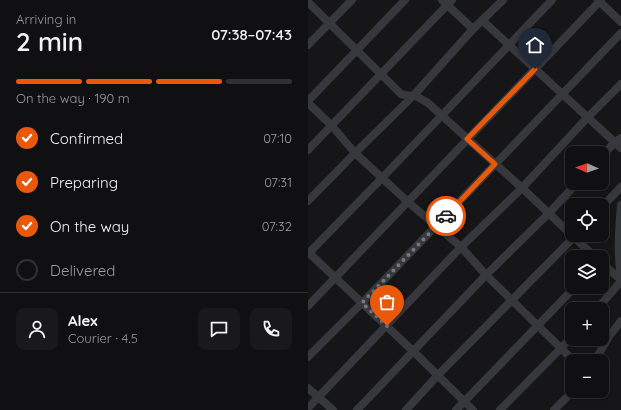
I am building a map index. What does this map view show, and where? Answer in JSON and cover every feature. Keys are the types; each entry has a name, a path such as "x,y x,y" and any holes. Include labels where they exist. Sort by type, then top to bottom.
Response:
{"street":[{"path":"308,45 352,0"},
{"path":"405,0 308,102 332,126 355,153 408,202 461,247 486,275 567,354"},
{"path":"308,201 414,95 473,30 503,0"},
{"path":"473,410 387,326 308,253 382,178 552,0"},
{"path":"308,306 599,0 621,22"},
{"path":"308,2 401,94 409,96 414,95 424,100 565,227"},
{"path":"308,150 381,75 447,2 473,30"},
{"path":"483,21 563,93 587,118 619,143 609,151"},
{"path":"308,357 362,303 621,33"},
{"path":"308,408 461,247 522,188 621,84"},
{"path":"609,200 621,187"},
{"path":"357,410 486,275 570,190"},
{"path":"603,302 621,279 619,247 621,205"},
{"path":"406,410 438,375 569,242"},
{"path":"581,242 588,250"},
{"path":"609,269 621,279"},
{"path":"456,410 568,294"},
{"path":"599,354 610,335 621,321"},
{"path":"500,410 565,346"},
{"path":"308,388 333,410"},
{"path":"554,410 565,398"}],"way so far":[{"path":"387,326 362,303 446,216"}],"route":[{"path":"446,216 495,164 467,139 535,69"}]}
